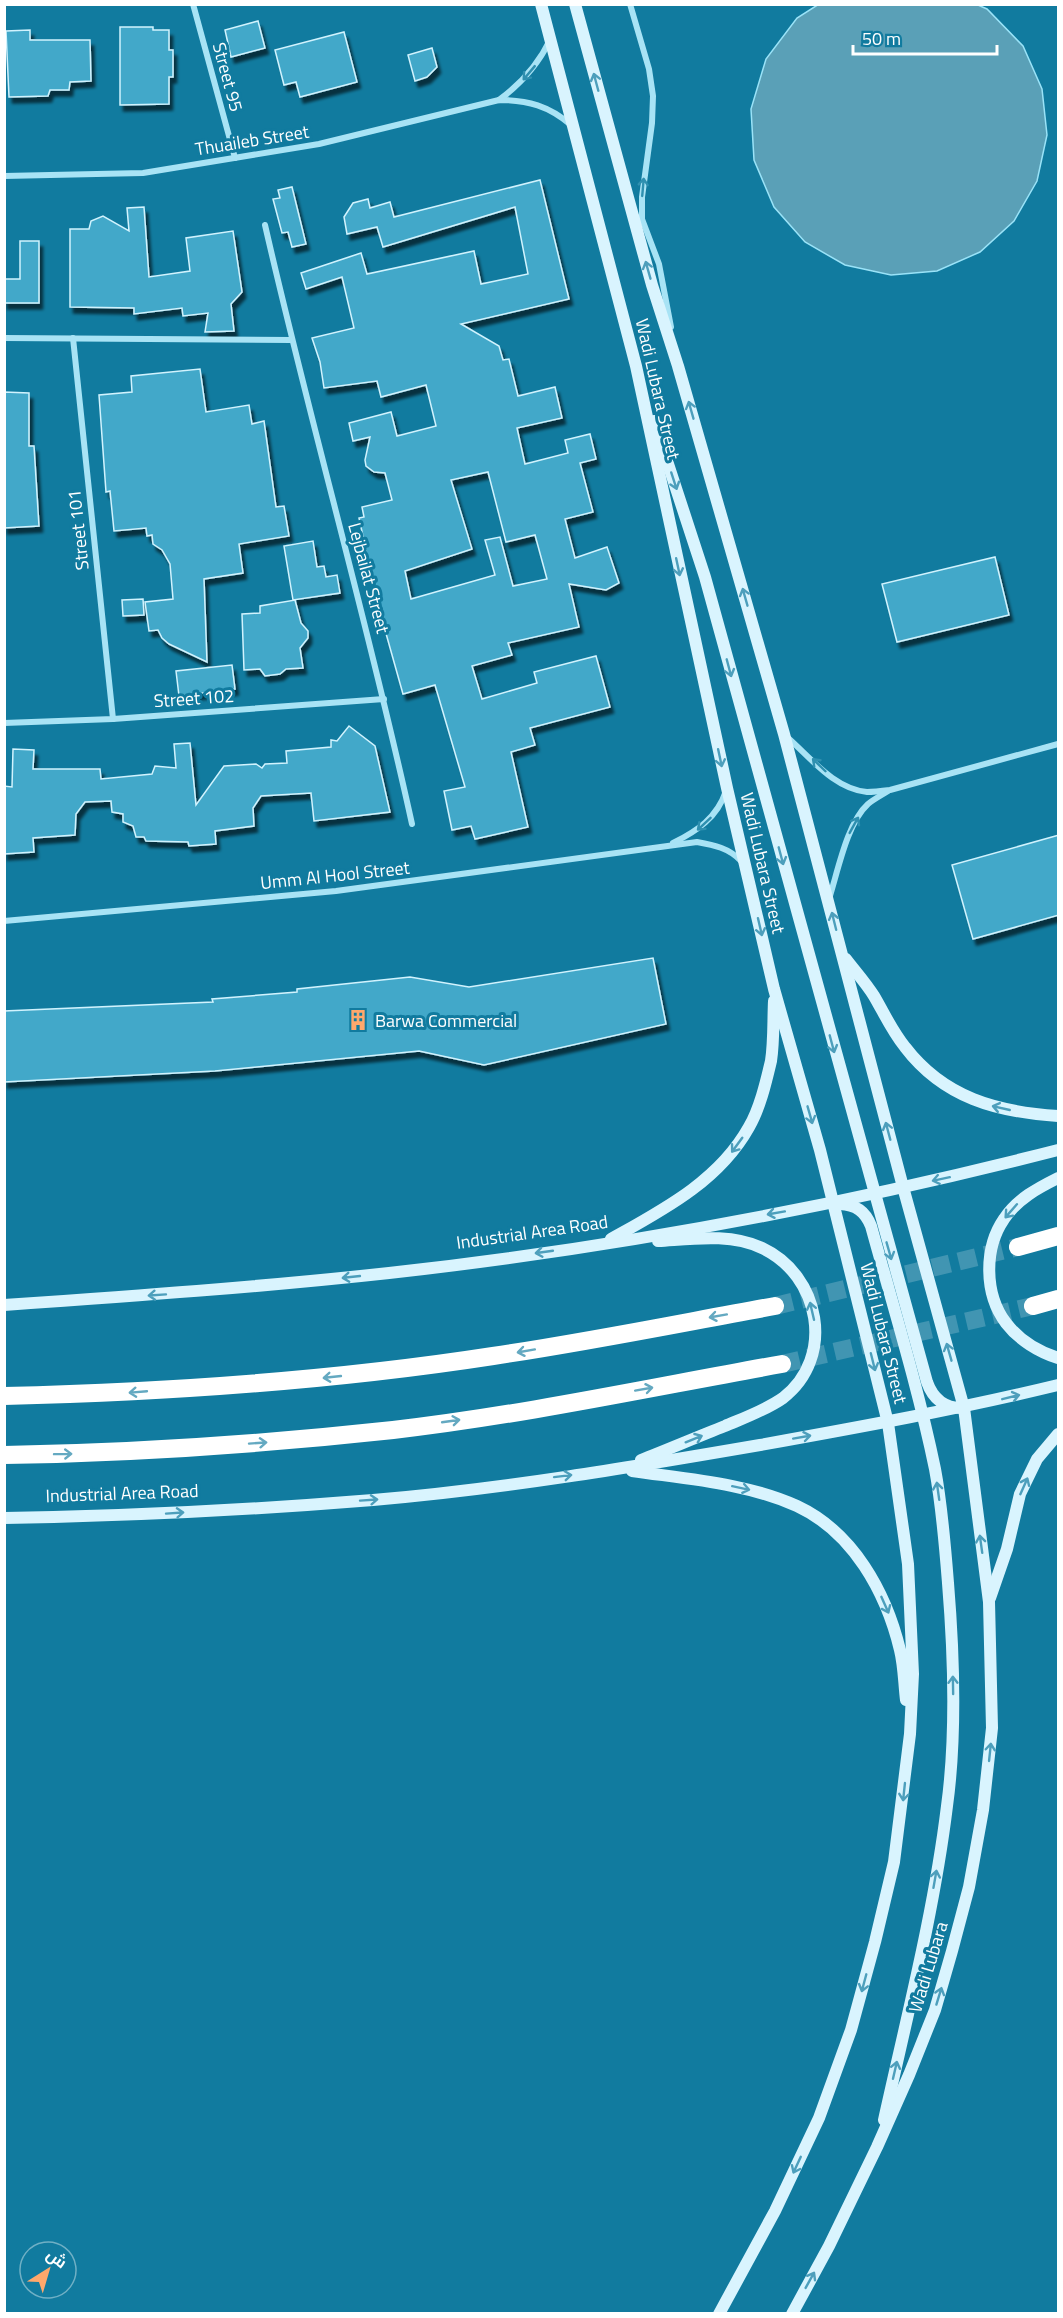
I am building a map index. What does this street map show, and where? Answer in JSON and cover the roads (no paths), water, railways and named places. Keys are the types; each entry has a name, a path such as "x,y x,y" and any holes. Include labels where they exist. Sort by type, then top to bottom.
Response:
{"highway":[{"path":"1018,1247 1059,1236"},
{"path":"1033,1306 1059,1299"},
{"path":"4,1396 126,1393 328,1377 494,1356 775,1306"},
{"path":"4,1455 112,1453 394,1430 504,1414 782,1365"}],"street":[{"name":"Street 95","path":"193,4 235,158"},
{"name":"Wadi Lubara Street","path":"541,4 636,366 726,788 774,989 834,1203 888,1423 908,1564 913,1674 910,1734"},
{"name":"Wadi Lubara Street","path":"574,4 649,275 678,366 784,734 903,1187 964,1408 989,1602"},
{"path":"630,4 649,69 653,96 652,123 642,197 642,219 659,264 678,366"},
{"name":"Thuaileb Street","path":"499,100 530,74 550,39"},
{"name":"Thuaileb Street","path":"4,176 144,173 319,144 499,100 519,100 539,104 557,113 572,126"},
{"name":"Lejbailat Street","path":"266,225 291,340 384,699 412,824"},
{"path":"4,338 291,340"},
{"name":"Street 101","path":"73,338 113,719"},
{"path":"636,366 705,577 873,1194 929,1389 946,1406 964,1408"},
{"name":"Street 102","path":"4,723 113,719 384,699"},
{"path":"784,734 829,775 847,787 866,792 890,790 1059,744"},
{"name":"Umm Al Hool Street","path":"667,846 695,832 710,819 722,802 726,788"},
{"path":"829,900 846,840 855,820 868,804 890,790"},
{"name":"Umm Al Hool Street","path":"4,921 336,891 697,842 717,846 735,854 745,865"},
{"path":"842,953 873,995 906,1048 950,1089 978,1103 1059,1116"},
{"path":"602,1244 658,1212 699,1184 731,1153 750,1126 771,1059 774,989"},
{"name":"Industrial Area Road","path":"4,1305 190,1292 379,1274 602,1244 834,1203 1059,1150"},
{"path":"1059,1178 1033,1191 1017,1203 1004,1219 992,1243 990,1265 991,1287 1005,1322 1037,1349 1059,1358"},
{"path":"834,1203 857,1208 868,1220 923,1416 935,1471 944,1531 952,1645 953,1707 948,1805 933,1891 878,2147"},
{"path":"602,1244 715,1238 760,1247 779,1257 794,1271 807,1290 814,1315 813,1355 799,1380 783,1397 752,1415 621,1469"},
{"name":"Industrial Area Road","path":"4,1518 116,1516 375,1500 621,1469 888,1423 964,1408 1059,1385"},
{"path":"989,1602 1020,1494 1037,1459 1059,1434"},
{"path":"621,1469 748,1490 798,1506 826,1523 851,1549 875,1582 890,1616 901,1652 910,1734 894,1862 851,2030 814,2129 776,2211 719,2313"},
{"name":"Wadi Lubara","path":"792,2313 829,2246 878,2147 935,2010 969,1887 983,1810 992,1728 989,1602"}],"water":[{"path":"819,4 978,5 987,9 1023,46 1042,89 1047,135 1037,181 1014,221 980,252 937,271 891,275 845,265 805,242 774,207 754,160 751,109 766,59 797,18"}],"tunnel":[{"path":"775,1306 1018,1247"},
{"path":"782,1364 1033,1306"}],"place":[{"name":"Barwa Commercial","path":"358,1020"}]}
